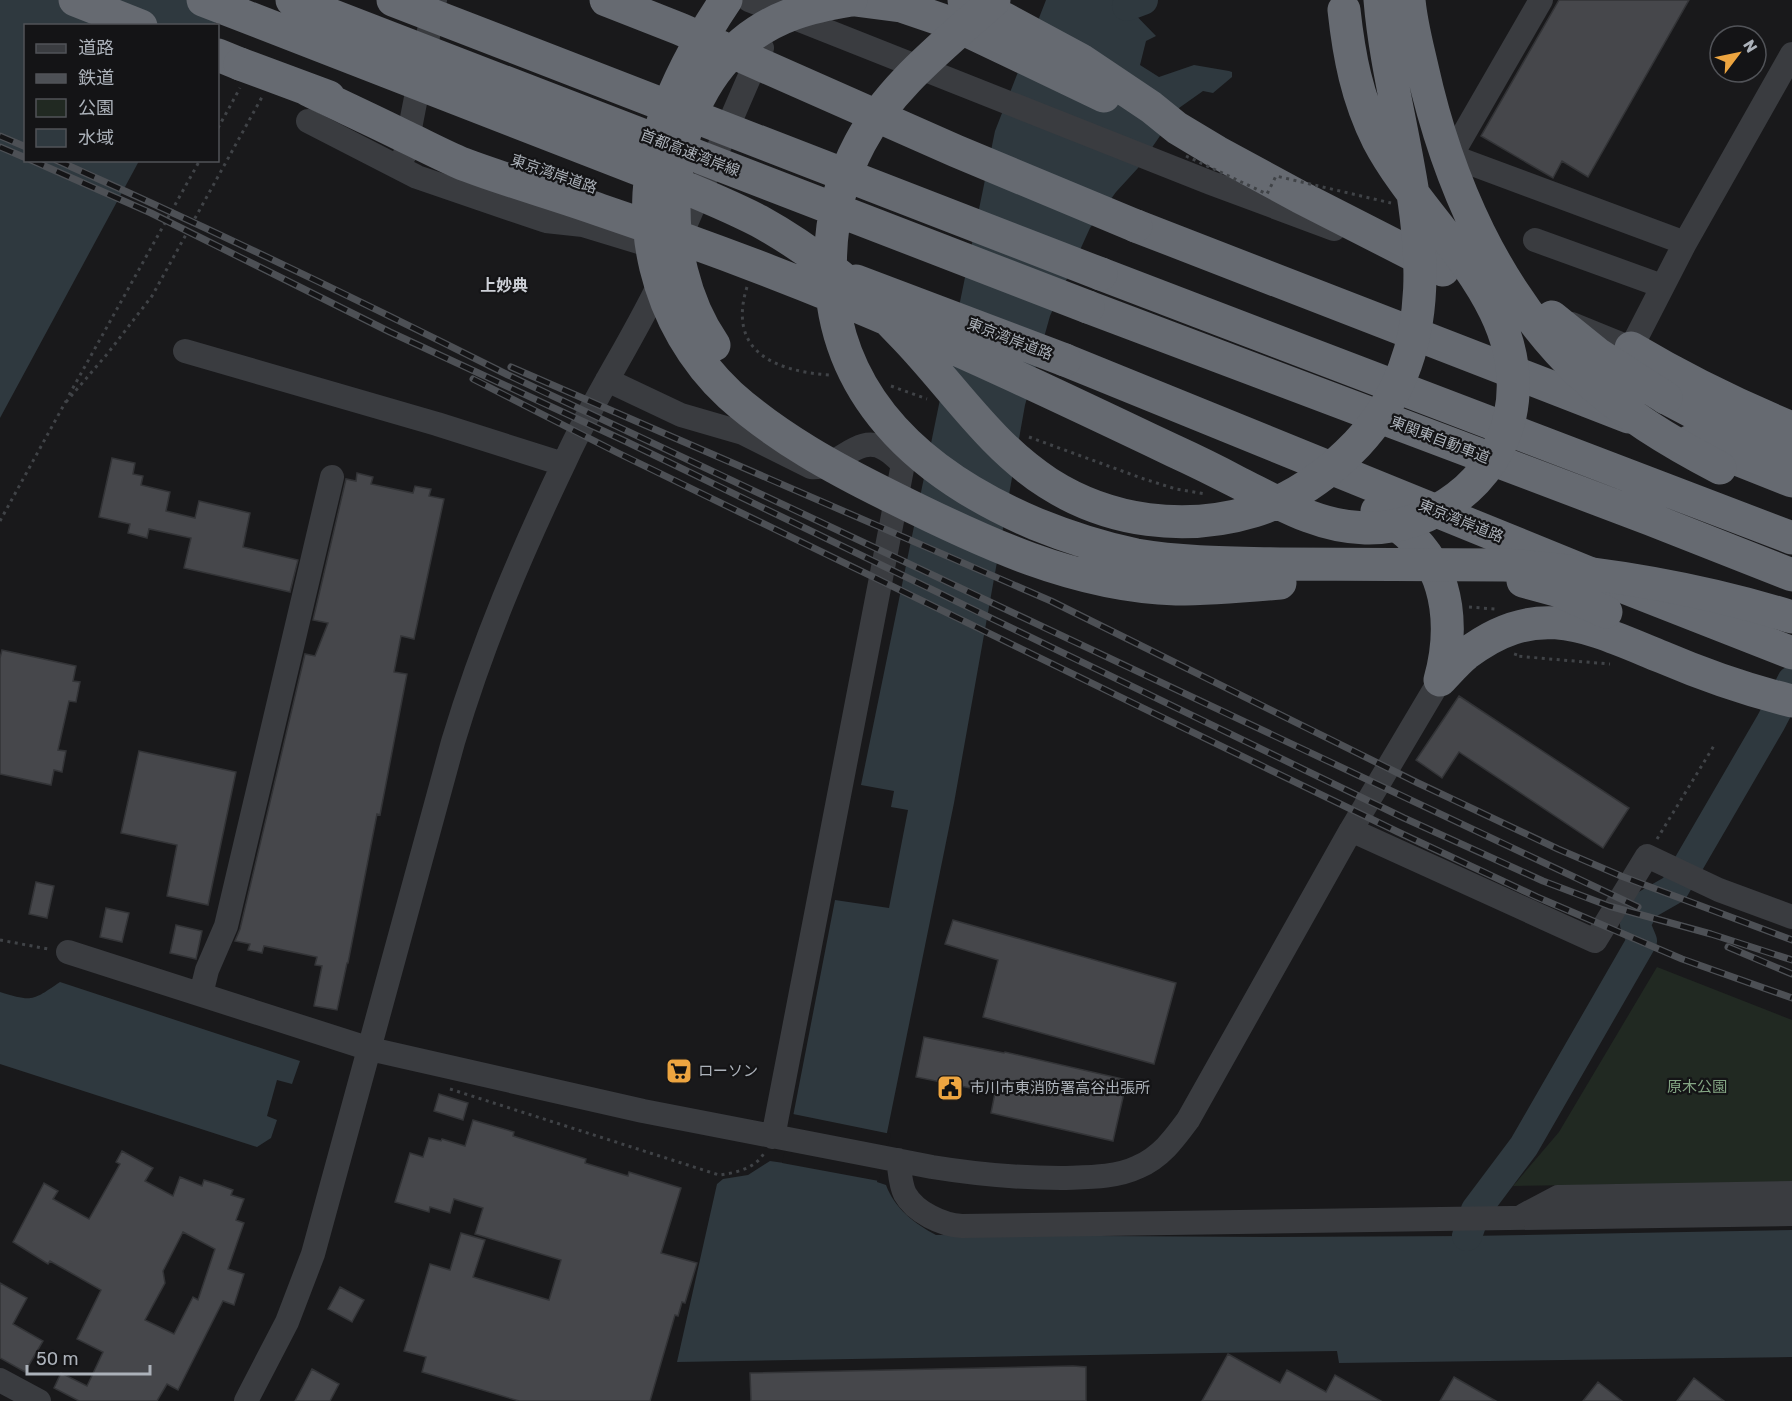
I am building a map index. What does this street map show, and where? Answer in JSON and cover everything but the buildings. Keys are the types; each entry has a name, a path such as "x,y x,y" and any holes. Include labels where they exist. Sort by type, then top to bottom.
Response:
{"highway":[{"path":"75,0 136,24"},
{"path":"203,0 664,179 758,220 819,258 868,300 903,334 999,443 1048,483 1080,501 1113,512 1164,522 1190,523 1240,515 1264,508 1318,478 1338,462 1368,431 1394,392 1406,366 1417,324 1420,300 1420,241 1416,206 1391,81 1380,0"},
{"name":"首都高速湾岸線","path":"292,0 1088,307"},
{"path":"393,0 1792,538"},
{"path":"606,0 680,29 956,151 1136,226 1792,480"},
{"path":"726,0 689,60 663,121 652,165 648,209 650,241 656,273 669,309 689,346 711,375 749,411 790,441 838,469 960,529 1051,567 1104,580 1176,589 1215,588 1387,573 1489,575 1557,590 1606,612 1722,671 1792,701"},
{"path":"960,529 862,475 806,438 758,398 740,379 712,342 699,321 686,290 674,239 673,209 676,171 685,135 697,104 710,81 742,44 766,26 804,9 853,0 901,6 951,22 1142,115 1181,142 1300,197 1443,270"},
{"path":"964,0 1024,28 1081,60 1151,107 1181,142"},
{"path":"994,0 904,85 874,120 853,158 834,217 830,258 832,300 847,357 858,381 878,412 908,445 932,465 958,483 1021,517 1058,533 1135,554 1213,563 1467,564 1550,568 1613,575 1681,589 1735,601 1792,618"},
{"path":"1409,0 1431,110 1464,200 1480,236 1503,275 1545,335 1580,373 1616,405 1653,431 1720,468 1792,502"},
{"path":"308,106 460,162 692,242 836,298 952,348 1176,452 1286,508 1344,526 1388,527 1431,514 1457,498 1488,466 1506,431 1514,394 1514,372 1504,328 1492,304 1473,274 1393,166 1370,122 1357,90 1344,5"},
{"path":"1344,5 1355,49 1381,111 1429,181 1513,280 1569,332 1627,374 1704,418 1792,453"},
{"name":"東京湾岸道路","path":"219,56 308,106 732,234 1065,360 1792,653"},
{"name":"東関東自動車道","path":"1088,307 1650,519 1792,575"},
{"path":"1631,348 1714,394 1792,428"},
{"path":"1065,360 1213,436 1369,507 1402,529 1425,553 1442,589 1448,636 1447,656 1440,681"},
{"path":"1440,681 1464,655 1480,645 1504,632 1543,622 1564,623 1599,631 1722,671 1792,689"}],"street":[{"path":"402,170 435,0"},
{"path":"749,0 790,7 884,53 1211,183 1443,270 1631,348 1662,285 1792,54"},
{"path":"1541,0 1450,156 1685,243"},
{"path":"246,1401 282,1332 300,1290 325,1214 470,686 507,586 563,464 660,283 762,46 790,7"},
{"path":"308,106 402,170 417,177 546,221 583,225 674,253"},
{"path":"1535,240 1662,285"},
{"path":"186,351 437,424 563,464"},
{"path":"607,380 681,415 743,433 811,467 826,466 865,444 885,448 903,464 780,1138"},
{"path":"201,994 207,970 226,926 332,477"},
{"path":"68,951 370,1049 643,1111 978,1174 1027,1178 1087,1178 1119,1174 1139,1167 1157,1156 1171,1143 1188,1120 1351,830 1440,681"},
{"path":"1351,830 1595,941 1647,856 1719,890 1792,917"},
{"path":"891,1159 911,1202 951,1226 1792,1214"},
{"path":"1519,1217 1558,1197 1792,1193"},
{"path":"0,1380 39,1401"}],"path":[{"path":"66,402 152,296 265,92"},
{"path":"1181,142 1267,194 1276,176 1398,205"},
{"path":"0,521 199,162"},
{"path":"750,278 742,315 744,329 755,351 775,364 794,371 834,375"},
{"path":"886,384 903,390"},
{"path":"1516,649 1515,656 1620,665"},
{"path":"1647,856 1715,744"},
{"path":"0,940 68,951"},
{"path":"441,1086 719,1175 744,1169 760,1160 780,1138"}],"green space":[{"name":"原木公園","path":"1657,967 1792,1020 1792,1182 1513,1186 1559,1132"}],"water":[{"path":"0,0 229,0 215,24 24,24 24,162 138,162 0,418"},
{"path":"1046,0 1121,0 1156,36 1146,41 1140,65 1159,77 1194,65 1229,71 1232,72 1232,77 1213,93 1203,91 1179,108 1138,168 1116,192 1090,228 1050,316 1025,405 954,803 877,1182 886,1185 890,1194 906,1214 920,1226 936,1235 1467,1236 1792,1230 1792,1357 1339,1363 1337,1351 677,1362 717,1184 723,1179 748,1175 770,1161 784,1163 835,900 889,908 908,810 891,807 894,791 861,785 995,131"},
{"path":"60,982 300,1061 292,1084 277,1080 267,1116 277,1120 271,1138 257,1147 0,1064 0,992 32,998"}],"pier":[{"path":"793,1114 891,1134 879,1181 782,1163"}],"waterway":[{"path":"1127,6 1143,0"},
{"path":"1467,1236 1476,1210 1524,1146 1642,941 1635,924 1646,905 1674,889 1771,722 1792,681"}],"railway":[{"path":"0,136 24,146"},
{"path":"0,147 24,157"},
{"path":"36,162 151,213 390,332 625,441 1404,818 1543,881 1609,906 1711,934 1792,960"},
{"path":"60,162 227,238 508,375 1638,907"},
{"path":"511,367 1051,601 1418,783 1558,849 1621,876 1792,940"},
{"path":"473,379 618,453 1398,832 1537,897 1682,959 1792,998"},
{"path":"1728,947 1792,974"}],"place":[{"name":"ローソン","path":"679,1071"},
{"name":"市川市東消防署高谷出張所","path":"950,1088"}],"district":[{"name":"上妙典","path":"504,285"}]}
